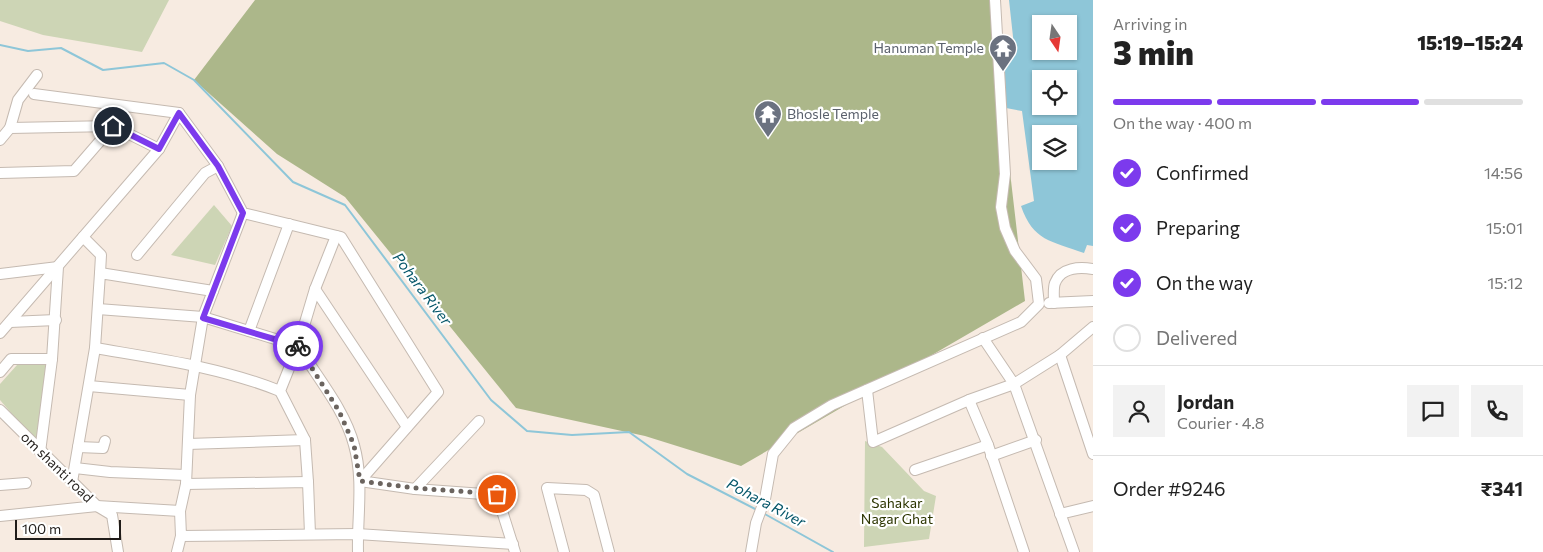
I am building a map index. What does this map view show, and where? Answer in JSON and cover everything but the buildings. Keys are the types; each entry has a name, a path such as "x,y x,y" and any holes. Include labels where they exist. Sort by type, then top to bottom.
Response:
{"street":[{"path":"995,0 1005,174 1001,207 1005,228 1015,252 1036,279 1039,304"},
{"path":"0,140 10,128 18,100 37,75"},
{"path":"34,94 179,113 218,166 243,213 341,237 438,392 360,481"},
{"path":"4,328 159,149 179,113"},
{"path":"10,128 113,126 159,149"},
{"path":"0,173 74,171 113,126"},
{"path":"136,254 205,174 218,166"},
{"path":"177,552 181,536 180,511 186,480 190,395 203,318 243,213"},
{"path":"249,331 289,224"},
{"path":"280,391 298,346 315,289 336,236"},
{"path":"72,482 95,348 101,255 83,237"},
{"path":"0,274 58,267"},
{"path":"40,452 56,320 58,267"},
{"path":"1054,303 1054,283 1062,274 1078,267 1093,269"},
{"path":"100,273 213,291"},
{"path":"315,289 408,427"},
{"path":"751,552 756,523 765,499 774,454 794,428 832,406 1021,322 1039,304 1093,301"},
{"path":"98,308 203,318 298,346 339,411 354,445 360,481 358,552"},
{"path":"4,328 56,320"},
{"path":"867,390 873,442 880,437 969,400 1014,384 1060,355 1093,327"},
{"path":"983,338 1014,384 1036,440 1074,552"},
{"path":"95,348 196,365 244,376 280,391 304,440 310,534"},
{"path":"1060,355 1093,454"},
{"path":"0,372 11,360 52,359"},
{"path":"89,386 190,395"},
{"path":"969,400 988,445 1024,552"},
{"name":"om shanti road","path":"0,410 40,452 97,506 112,515 118,552"},
{"path":"415,488 479,421"},
{"path":"188,444 304,440"},
{"path":"991,456 1036,440"},
{"path":"78,447 103,448 105,441"},
{"path":"915,470 988,445"},
{"path":"75,468 186,480 308,482"},
{"path":"181,536 358,534 514,548 497,494 415,488 360,481"},
{"path":"0,485 26,483"},
{"path":"564,552 547,488 586,490 594,495 609,552"},
{"path":"0,516 97,506 180,511"},
{"path":"1060,514 1093,506"}],"green space":[{"path":"0,0 169,0 142,52 43,35 0,21"},
{"path":"255,0 990,0 1025,301 741,466 645,436 516,408 345,197 277,154 194,80"},
{"path":"214,205 232,226 215,265 171,255"},
{"path":"17,365 48,365 37,443 0,400 0,384"},
{"name":"Sahakar Nagar Ghat","path":"865,441 882,447 924,491 936,496 929,539 864,547"}],"water":[{"path":"1009,0 1093,0 1093,246 1087,245 1084,253 1053,242 1038,233 1031,226 1021,206 1034,201 1022,111 1006,108 1004,49 1014,46"}],"waterway":[{"name":"Pohara River","path":"0,45 28,51 61,48 103,70 164,63 194,80 293,182 345,205 491,400 527,431 572,435 629,432 687,474 757,510"},
{"name":"Pohara River","path":"763,513 833,552"}],"way so far":[{"path":"298,346 339,411 354,445 360,481 415,488 497,494"}],"place":[{"name":"Hanuman Temple","path":"1003,72"},
{"name":"Bhosle Temple","path":"768,138"}],"route":[{"path":"113,126 159,149 179,113 218,166 243,213 203,318 298,346"}]}
